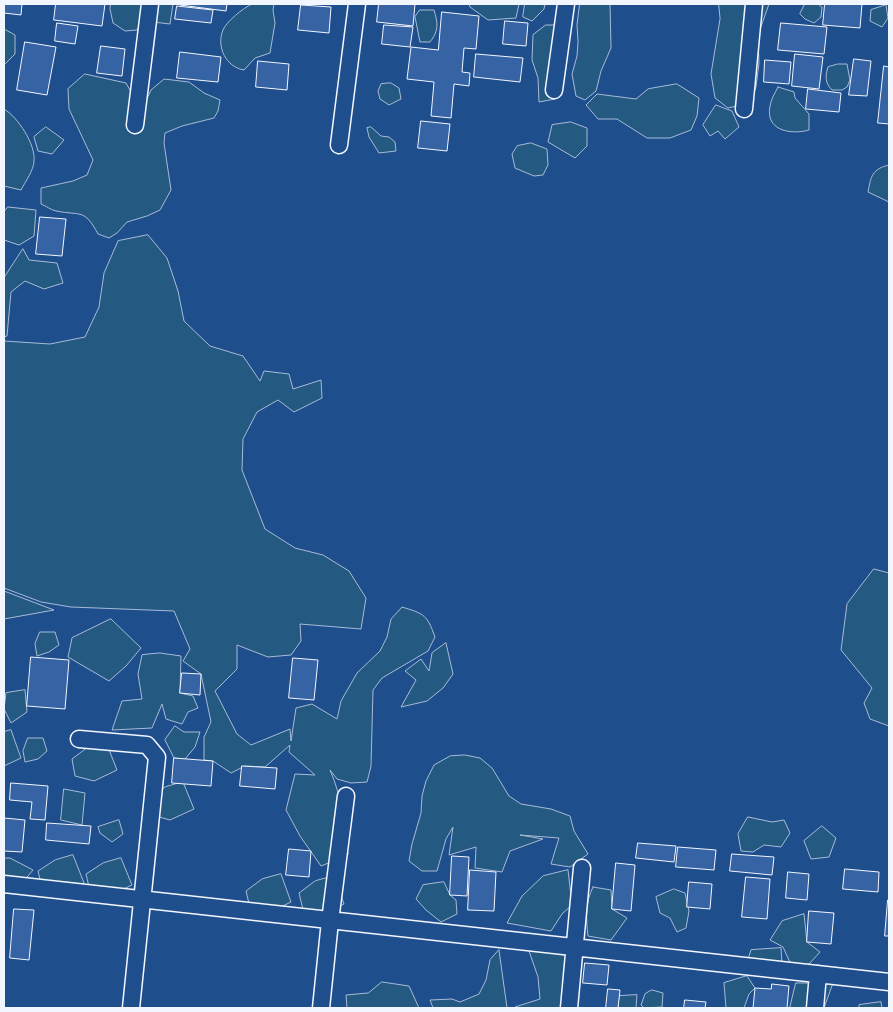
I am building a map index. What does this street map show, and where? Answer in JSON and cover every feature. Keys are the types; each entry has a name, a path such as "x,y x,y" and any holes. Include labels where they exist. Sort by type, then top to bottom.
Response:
{"street":[{"path":"135,125 150,4"},
{"path":"339,145 357,4"},
{"path":"554,90 566,4"},
{"path":"744,109 754,4"},
{"path":"79,739 147,746 157,757 131,1008"},
{"path":"321,1008 346,796"},
{"path":"569,1008 582,868"},
{"path":"4,884 889,982"},
{"path":"815,1008 818,974"}],"shaded area":[{"path":"111,4 145,4 142,23 137,30 125,31 113,23 110,9"},
{"path":"156,4 173,4 170,24 153,22"},
{"path":"252,4 274,4 275,23 270,53 255,58 244,70 232,65 228,61 222,49 221,36 231,19"},
{"path":"470,4 519,4 516,18 488,20 470,7"},
{"path":"525,4 545,4 544,9 532,21 523,17"},
{"path":"580,4 610,4 611,48 601,71 596,91 585,100 576,96 572,74 577,56 577,25"},
{"path":"719,4 769,4 758,35 759,63 756,87 750,103 728,108 715,98 711,74 720,19"},
{"path":"805,4 818,4 822,7 821,17 814,23 805,19 800,14"},
{"path":"886,5 888,18 882,27 870,21 871,10"},
{"path":"420,10 434,10 437,27 430,42 420,42 415,17"},
{"path":"546,25 565,25 562,85 555,99 539,102 538,78 532,60 533,35"},
{"path":"6,30 15,35 15,54 4,65 4,31"},
{"path":"847,64 850,80 847,87 842,90 832,90 827,82 827,70 828,67"},
{"path":"85,74 126,83 131,92 145,103 151,90 164,79 189,82 204,93 220,100 218,111 214,118 182,126 165,133 164,143 171,190 160,210 127,222 117,233 109,238 98,234 89,220 81,215 54,210 41,204 41,188 73,181 87,175 93,160 69,109 68,89"},
{"path":"391,83 399,88 401,99 389,105 380,99 378,91 381,84"},
{"path":"677,84 699,98 697,116 691,130 670,138 647,138 617,119 598,119 586,105 597,94 636,99 648,89"},
{"path":"778,87 794,92 795,98 809,114 809,130 787,131 775,126 771,121 770,106"},
{"path":"716,105 732,111 739,127 725,139 718,131 710,136 703,125"},
{"path":"4,109 15,118 25,132 34,154 33,168 21,190 4,186"},
{"path":"571,122 587,128 587,146 575,158 548,142 552,125"},
{"path":"46,127 64,140 52,154 38,151 34,137"},
{"path":"371,127 381,136 389,137 395,142 396,151 379,153 369,137 367,128"},
{"path":"531,143 547,149 548,165 543,175 534,176 515,168 512,154 517,146"},
{"path":"889,165 889,202 868,192 873,174"},
{"path":"8,207 36,210 34,236 19,245 4,240 4,212"},
{"path":"148,235 167,258 178,291 184,321 210,346 243,356 260,381 264,371 289,374 293,389 321,380 322,398 294,412 278,400 257,412 243,439 242,470 265,529 295,548 323,555 349,571 366,598 361,629 300,624 301,641 291,655 268,657 237,645 237,669 215,691 237,734 251,745 290,729 291,741 296,708 312,704 337,719 341,701 357,673 380,651 387,637 391,619 402,607 424,616 430,624 435,637 428,651 382,678 373,690 371,766 367,782 351,783 337,779 330,770 340,801 348,855 321,866 300,836 286,810 295,774 315,775 289,752 290,745 265,767 245,766 231,773 213,761 204,760 204,737 211,722 201,674 183,661 190,649 174,611 71,607 41,602 4,588 4,341 50,344 85,337 99,307 104,273 118,241"},
{"path":"23,249 29,260 57,263 63,283 44,289 25,281 11,292 7,336 4,337 4,278"},
{"path":"874,569 889,573 889,726 870,719 864,703 872,688 841,650 847,604"},
{"path":"4,591 54,610 4,619"},
{"path":"111,619 141,648 126,666 109,681 68,657 72,638"},
{"path":"40,632 55,632 59,645 49,652 37,656 35,644"},
{"path":"446,643 453,674 443,688 427,701 401,707 416,680 405,671 421,659 429,671 432,653"},
{"path":"160,653 181,656 180,693 193,696 198,708 188,712 182,724 166,719 162,704 152,728 112,730 122,701 142,699 138,674 142,655"},
{"path":"25,690 27,712 11,723 4,709 6,693"},
{"path":"175,726 184,732 200,732 195,747 185,759 174,758 165,740"},
{"path":"11,730 21,758 4,766 4,732"},
{"path":"28,738 43,738 47,751 38,759 25,762 23,751"},
{"path":"106,742 117,770 94,781 75,776 72,759 88,747"},
{"path":"465,755 480,758 492,768 509,796 521,804 551,809 570,816 574,831 588,854 570,867 551,864 559,838 520,835 543,839 510,851 502,872 475,868 476,847 449,855 453,827 446,839 437,871 422,871 409,861 421,813 422,796 426,781 434,765 450,756"},
{"path":"183,782 194,809 170,820 152,815 148,798 165,787"},
{"path":"64,789 85,793 82,825 61,820"},
{"path":"748,817 772,822 784,820 790,833 781,847 764,845 753,852 741,851 738,834"},
{"path":"119,820 123,834 112,842 100,833 98,827"},
{"path":"822,826 836,838 829,857 811,859 804,841"},
{"path":"73,855 84,883 60,893 42,888 38,871 55,860"},
{"path":"4,858 10,858 33,870 23,882 4,884"},
{"path":"121,858 132,885 108,896 90,891 86,874 103,863"},
{"path":"568,870 572,905 562,914 551,931 507,923 522,896 543,876"},
{"path":"281,874 291,902 268,913 250,908 246,891 262,879"},
{"path":"334,876 344,904 320,915 303,910 299,893 315,881"},
{"path":"444,882 450,895 456,900 457,914 441,922 416,899 423,885"},
{"path":"593,887 611,890 612,909 627,918 611,940 588,936 587,911"},
{"path":"674,889 685,893 689,911 686,928 677,932 670,918 660,913 656,897"},
{"path":"804,914 807,942 820,952 809,964 792,967 783,947 770,940 782,921"},
{"path":"548,948 571,958 565,1008 515,1008 540,999 538,977 529,951"},
{"path":"781,948 782,963 747,962 751,950"},
{"path":"499,950 507,1008 433,1008 430,1000 452,999 460,1002 479,994 486,980 490,960"},
{"path":"747,976 755,988 749,994 744,1008 726,1008 724,983"},
{"path":"382,982 409,986 419,1008 347,1008 346,995 368,993"},
{"path":"796,983 833,983 824,1008 790,1008"},
{"path":"652,990 663,993 662,1007 644,1008 641,1005 645,994"},
{"path":"637,995 636,1008 618,1008 619,996"},
{"path":"881,1002 882,1008 859,1008 859,1005"}],"building":[{"path":"4,4 22,4 21,15 4,13"},
{"path":"56,4 105,4 102,26 54,20"},
{"path":"180,4 227,4 226,11"},
{"path":"379,4 415,4 413,26 377,22"},
{"path":"825,4 862,4 860,28 823,25"},
{"path":"301,5 331,7 329,33 298,30"},
{"path":"177,6 213,10 211,23 175,19"},
{"path":"442,12 479,16 476,49 464,48 462,72 470,73 469,86 454,84 451,118 431,116 434,82 407,79 411,47 438,50"},
{"path":"505,21 528,23 526,46 503,44"},
{"path":"57,23 78,26 75,44 55,41"},
{"path":"781,23 827,27 824,54 778,50"},
{"path":"384,25 413,27 410,47 382,44"},
{"path":"25,42 56,47 47,95 17,90"},
{"path":"101,46 125,49 122,76 97,73"},
{"path":"180,52 221,57 218,82 177,78"},
{"path":"476,54 523,58 520,82 474,77"},
{"path":"795,54 823,57 819,89 792,86"},
{"path":"854,59 871,61 867,96 849,95"},
{"path":"765,60 791,62 789,84 764,82"},
{"path":"258,61 289,64 287,90 256,87"},
{"path":"884,66 889,67 889,124 878,123"},
{"path":"808,89 841,93 839,112 806,109"},
{"path":"421,121 450,124 447,151 418,148"},
{"path":"40,217 66,219 62,256 36,254"},
{"path":"31,657 69,660 65,709 27,706"},
{"path":"293,658 318,660 314,700 289,698"},
{"path":"182,673 201,674 200,695 180,693"},
{"path":"174,758 213,761 211,786 172,783"},
{"path":"242,766 277,768 275,789 240,786"},
{"path":"11,783 48,786 45,820 30,819 32,802 10,800"},
{"path":"4,818 25,820 22,852 4,851"},
{"path":"47,823 91,826 89,844 46,840"},
{"path":"638,843 676,846 674,862 636,858"},
{"path":"678,847 716,850 714,870 676,867"},
{"path":"289,849 311,851 309,877 286,875"},
{"path":"732,854 774,857 772,875 730,871"},
{"path":"452,856 469,857 467,896 450,895"},
{"path":"616,863 635,865 631,911 612,909"},
{"path":"845,869 879,872 878,892 843,889"},
{"path":"470,870 496,872 494,911 468,910"},
{"path":"788,872 809,874 807,900 786,898"},
{"path":"746,877 770,879 767,919 742,917"},
{"path":"689,882 712,884 710,909 687,907"},
{"path":"888,900 889,936 885,936"},
{"path":"14,909 34,910 29,960 10,958"},
{"path":"809,911 834,913 831,944 807,942"},
{"path":"585,963 609,965 607,985 583,983"},
{"path":"772,984 789,986 787,1008 753,1008 755,988 771,989"},
{"path":"608,989 620,990 618,1008 606,1008"},
{"path":"685,1000 706,1002 705,1008 684,1008"}]}
